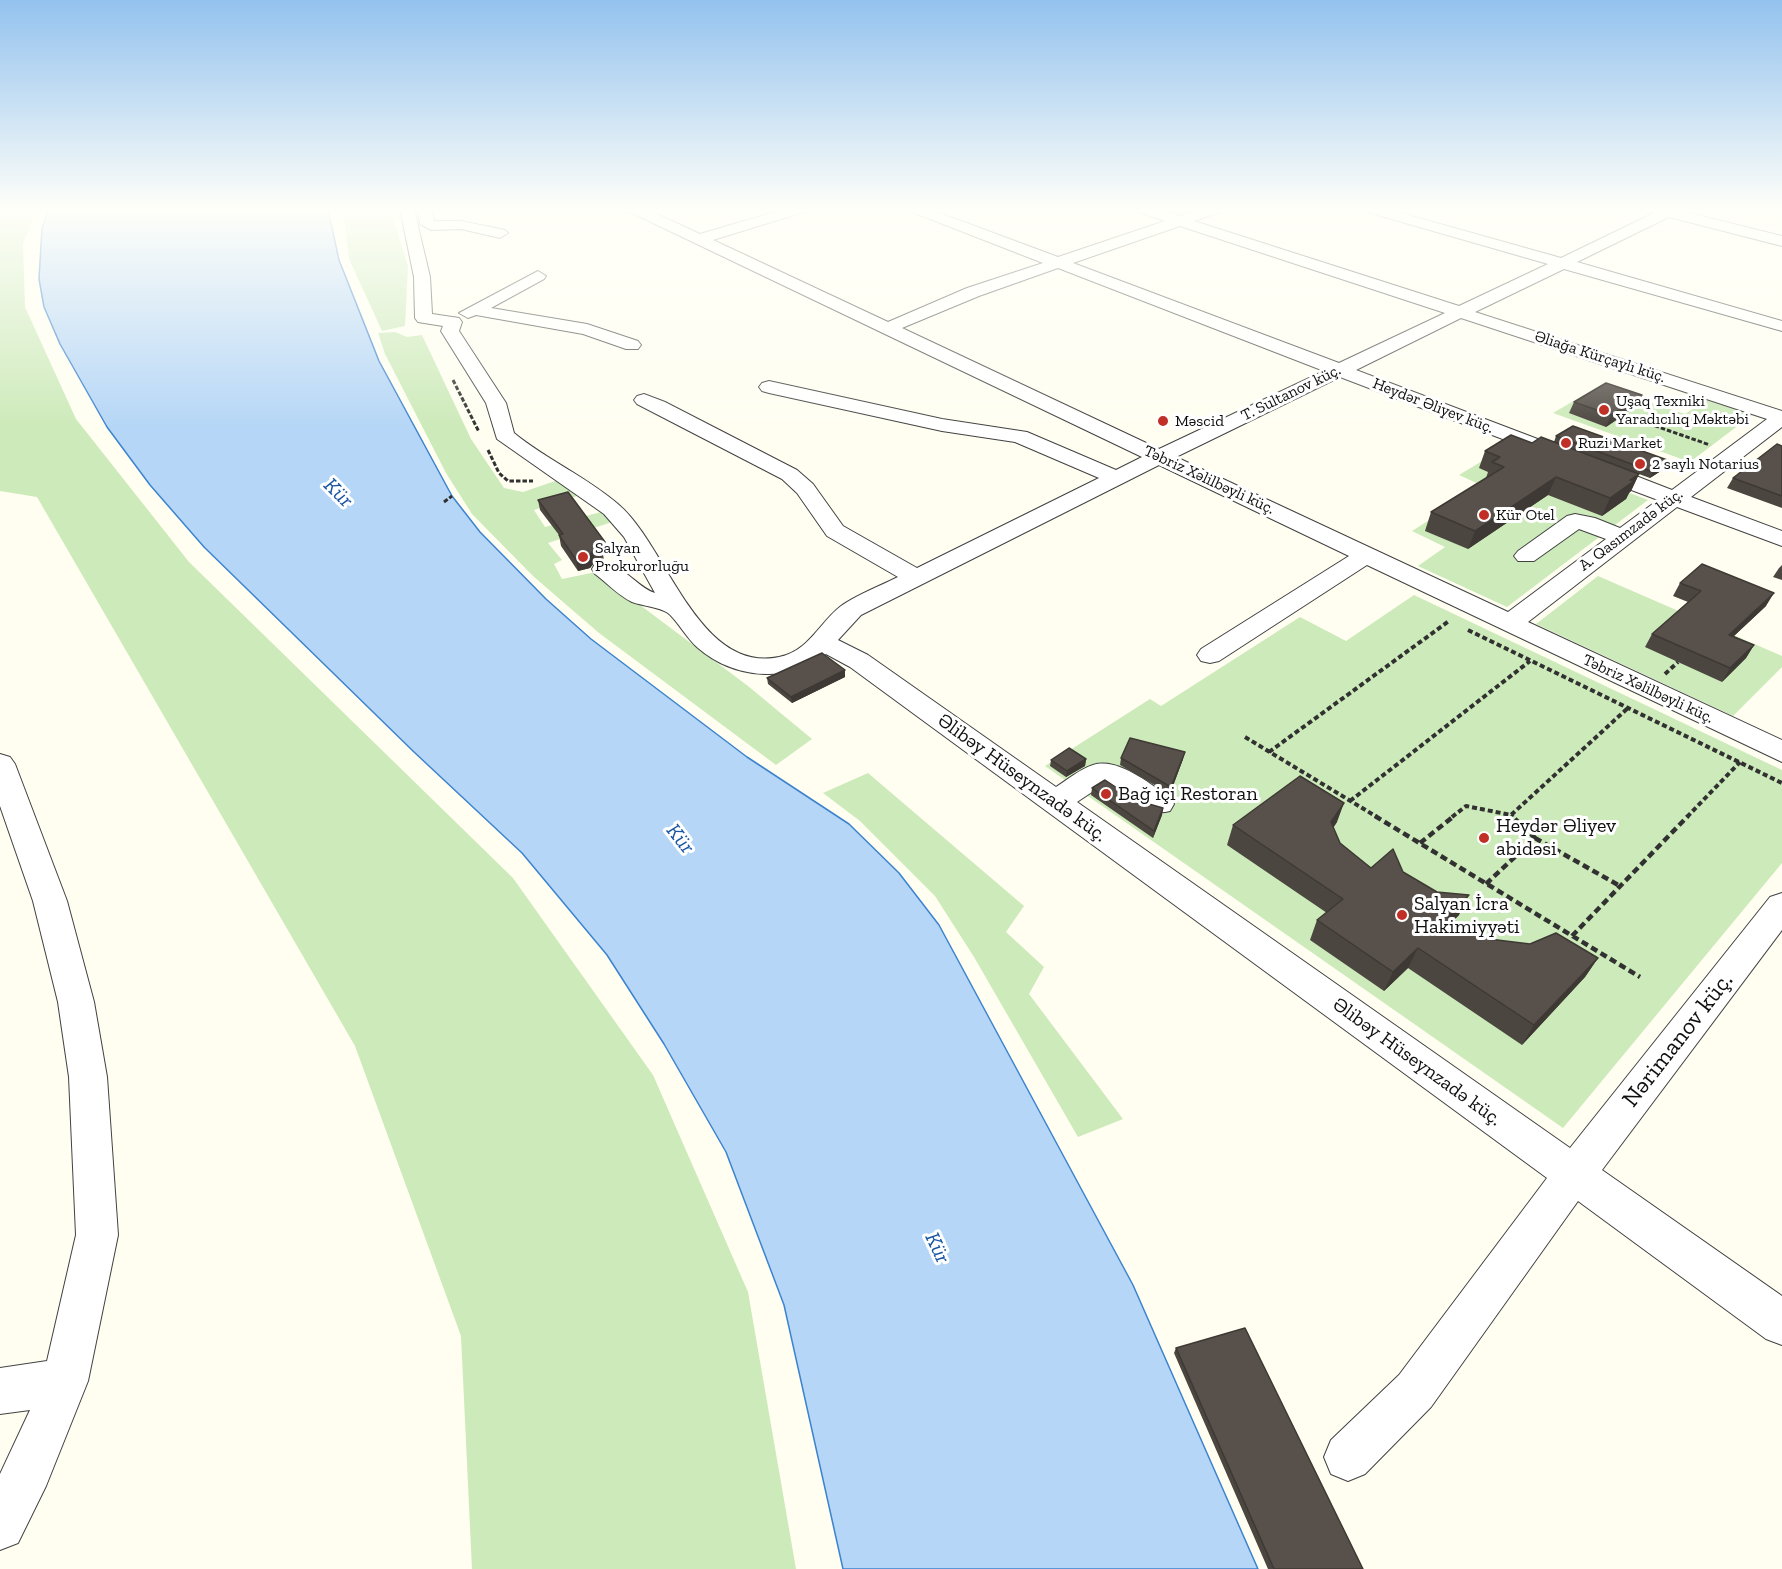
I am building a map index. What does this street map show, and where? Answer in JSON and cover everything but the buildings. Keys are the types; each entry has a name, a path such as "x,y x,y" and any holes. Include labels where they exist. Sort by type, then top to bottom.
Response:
{"street":[{"path":"422,282 424,318 453,322 526,282"},
{"name":"Təbriz Xəlilbəyli küç.","path":"791,282 1782,752"},
{"path":"888,328 1001,282"},
{"name":"Heydər Əliyev küç.","path":"1113,282 1570,459 1682,491 1782,539"},
{"name":"Əliağa Kürçaylı küç.","path":"1371,282 1781,417"},
{"name":"T. Sultanov küç.","path":"825,643 840,619 852,610 1116,478 1521,282"},
{"path":"1629,282 1782,326"},
{"path":"475,310 587,329 632,345"},
{"path":"453,322 450,331 496,403 504,435 604,502 635,536 685,620 713,649 737,663 756,667 777,667 790,663 825,643"},
{"path":"769,387 942,425 1020,436 1116,478"},
{"path":"644,400 686,418 799,482 809,494 826,524 917,578"},
{"path":"1457,415 1476,405"},
{"name":"A. Qasımzadə küç.","path":"1510,623 1781,417"},
{"path":"1752,439 1776,447"},
{"path":"1682,491 1782,518"},
{"path":"580,509 604,502"},
{"path":"1526,556 1575,522 1587,523 1622,537"},
{"path":"1210,655 1367,555"},
{"path":"604,569 639,596 677,608"},
{"name":"Əlibəy Hüseynzadə küç.","path":"825,643 859,661 1782,1323"},
{"path":"0,764 50,901 76,1002 88,1077 96,1184 97,1235 65,1381 29,1469 0,1525"},
{"path":"1054,802 1100,773 1107,773 1159,804"},
{"name":"Nərimanov küç.","path":"1348,1457 1415,1391 1574,1174 1782,906"},
{"path":"0,1391 65,1381"}],"path":[{"path":"1624,415 1733,453"},
{"path":"444,501 452,496"},
{"path":"1439,616 1782,783"},
{"path":"1269,752 1449,621"},
{"path":"1350,801 1530,660"},
{"path":"1511,815 1678,662"},
{"path":"1245,737 1640,977"},
{"path":"1572,936 1740,762"},
{"path":"1420,843 1466,807 1511,815 1534,838 1620,886"},
{"path":"1486,884 1534,838"}],"green space":[{"path":"0,282 24,282 25,307 76,419 189,562 513,878 653,1075 748,1292 796,1569 472,1569 461,1336 355,1046 37,497 0,491"},
{"path":"360,282 407,282 405,326 382,331"},
{"path":"395,332 407,337 422,335 471,439 504,488 523,492 561,479 580,495 534,510 545,527 601,512 612,522 548,543 562,560 554,564 562,579 596,572 748,686 812,739 776,765 599,633 533,576 472,514 446,473 385,354 378,333"},
{"path":"1599,386 1685,414 1707,400 1752,415 1690,462 1553,413"},
{"path":"1507,446 1648,500 1507,607 1418,566 1445,547 1412,531 1483,486 1459,475"},
{"path":"1598,576 1782,656 1782,667 1733,716 1536,624"},
{"path":"1414,595 1782,770 1782,863 1563,1128 1045,766 1150,699 1161,706 1300,617 1346,641"},
{"path":"868,773 1024,906 1006,932 1044,967 1029,994 1123,1119 1078,1137 974,957 935,896 860,821 823,793"}],"water":[{"name":"Kür","path":"40,282 348,282 379,361 452,496 480,532 546,599 591,639 747,757 849,824 899,873 939,925 1133,1285 1258,1569 843,1569 784,1305 726,1152 664,1044 607,955 522,853 414,752 204,547 150,485 107,427 60,344 44,307"}],"place":[{"name":"Uşaq Texniki Yaradıcılıq Məktəbi","path":"1604,410"},
{"name":"Məscid","path":"1163,421"},
{"name":"Ruzi Market","path":"1566,443"},
{"name":"2 saylı Notarius","path":"1640,464"},
{"name":"Kür Otel","path":"1484,515"},
{"name":"Salyan Prokurorluğu","path":"583,557"},
{"name":"Bağ içi Restoran","path":"1106,794"},
{"name":"Heydər Əliyev abidəsi","path":"1484,838"},
{"name":"Salyan İcra Hakimiyyəti","path":"1402,915"}]}
